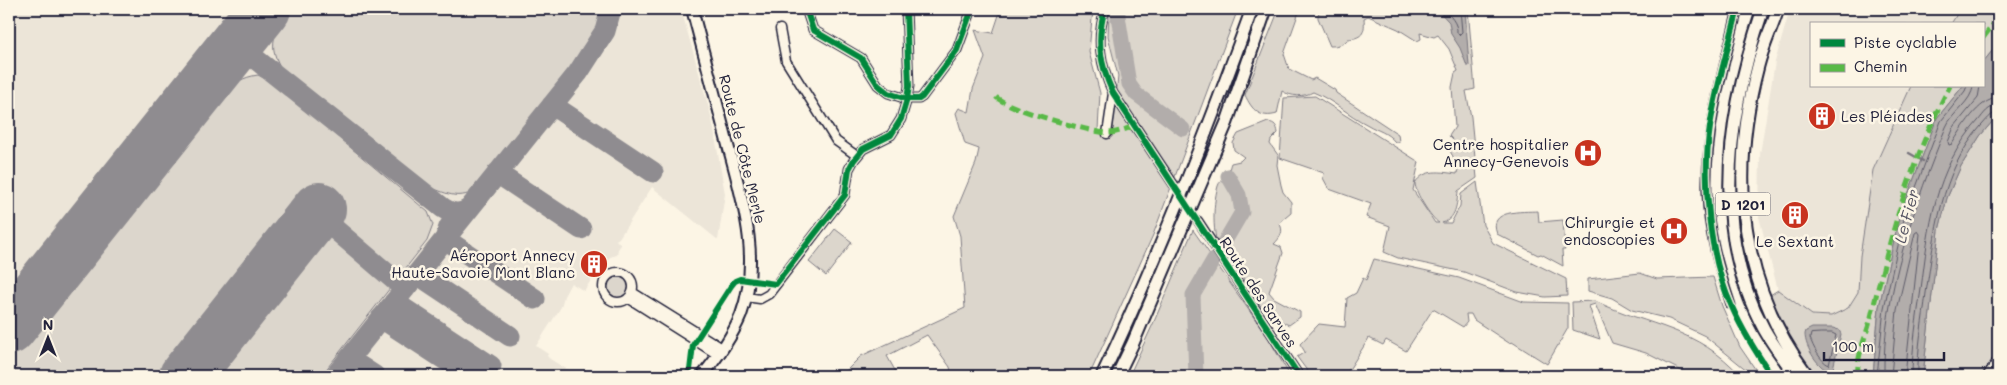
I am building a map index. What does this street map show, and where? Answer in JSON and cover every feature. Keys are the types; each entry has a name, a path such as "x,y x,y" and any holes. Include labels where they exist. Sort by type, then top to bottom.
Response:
{"highway":[{"path":"1102,376 1159,249 1213,117 1252,9"},
{"path":"1117,376 1227,122 1266,9"},
{"name":"D 1201","path":"1755,9 1737,101 1731,149 1730,199 1733,232 1744,279 1756,311 1764,329 1796,376"},
{"path":"1746,62 1763,9"},
{"name":"D 1201","path":"1778,9 1758,65 1748,118 1743,169 1744,209 1750,252 1763,295 1784,341 1808,376"}],"main road":[{"name":"Route de Côte Merle","path":"692,9 748,228 750,266 746,297 738,322 720,352 702,376"}],"street":[{"path":"806,9 813,30 861,58 884,91 892,96 908,99 920,98 957,50 972,9"},
{"path":"746,297 763,298 769,294 845,195 849,169 857,156 864,149 887,138 896,129 908,99 906,9"},
{"path":"1105,9 1100,36 1100,53 1107,80 1113,93 1174,185"},
{"path":"1730,305 1711,229 1707,194 1708,152 1716,100 1738,9"},
{"path":"780,29 786,61 836,141 843,148 857,156"},
{"path":"1107,134 1113,93"},
{"name":"Route des Sarves","path":"1198,221 1299,376"},
{"path":"630,295 720,352"},
{"path":"1987,376 1998,360"}],"shaded area":[{"name":"Aéroport Annecy Haute-Savoie Mont Blanc","path":"9,9 681,9 712,119 725,194 718,240 652,187 616,240 621,245 617,255 610,257 608,260 605,259 603,263 605,264 599,272 597,271 584,291 571,283 561,307 536,346 548,354 547,356 550,359 578,376 9,376"},
{"path":"291,9 602,9 587,45 481,187 468,194 451,195 432,188 283,71 275,54 274,38 280,24"},
{"path":"1001,9 1095,9 1092,18 1089,52 1100,93 1098,130 1112,137 1118,76 1108,36 1109,15 1112,9 1238,9 1153,235 1089,376 952,376 950,367 927,335 887,356 898,376 841,376 861,356 965,308 960,236 954,216 976,163 979,149 965,144 956,113 959,108 969,112 973,89 985,58 975,30 993,33"},
{"path":"1279,9 1300,9 1284,54 1289,69 1311,80 1315,78 1335,90 1336,93 1398,134 1399,142 1395,142 1386,134 1313,92 1298,96 1282,91 1277,114 1261,114 1254,109 1245,95"},
{"path":"1323,9 1336,9 1343,12 1344,9 1468,9 1475,89 1466,91 1471,117 1477,178 1458,191 1453,215 1442,223 1451,223 1460,206 1461,194 1477,182 1483,225 1493,243 1566,279 1567,296 1545,297 1517,292 1464,272 1398,258 1384,252 1390,226 1366,217 1371,204 1329,189 1323,178 1324,173 1280,158 1284,98 1315,96 1419,162 1413,190 1435,223 1439,223 1424,205 1415,183 1419,178 1428,173 1457,174 1458,166 1450,151 1454,141 1449,136 1455,127 1452,87 1455,73 1458,71 1449,49 1438,35 1434,37 1420,33 1421,39 1417,41 1398,29 1368,16 1364,18 1364,30 1360,35 1348,39 1340,45 1330,46 1318,18 1318,14"},
{"path":"1790,9 1960,9 1952,22 1810,22 1810,88 1910,88 1873,170 1860,256 1858,292 1848,308 1831,316 1811,315 1778,290 1759,217 1760,154 1775,62"},
{"path":"1960,9 1998,9 1998,44 1984,61 1984,22 1952,22"},
{"path":"258,75 273,83 428,212 433,225 427,241 321,376 9,376 9,360 223,93 239,81"},
{"path":"1910,88 1961,88 1937,118 1899,218 1879,307 1873,376 1815,376 1784,330 1770,295 1778,290 1812,315 1831,316 1848,308 1858,292 1860,256 1873,170"},
{"path":"1998,115 1998,376 1923,376 1939,230 1947,198 1961,166 1980,136"},
{"path":"1268,122 1274,124 1277,128 1278,133 1271,140 1270,144 1278,155 1277,165 1283,192 1291,202 1291,213 1279,223 1282,232 1274,244 1281,247 1283,253 1269,292 1274,298 1300,312 1300,317 1289,325 1274,318 1261,307 1253,296 1234,259 1223,259 1215,233 1215,204 1218,185 1227,175 1231,163 1240,161 1244,157 1234,150 1233,143 1238,134"},
{"path":"1538,211 1539,222 1563,220 1565,250 1562,250 1563,266 1497,234 1495,226 1501,216 1515,212"},
{"path":"835,229 852,242 826,276 809,262"},
{"path":"1193,230 1269,339 1290,376 1129,376"},
{"path":"1374,259 1459,278 1524,302 1568,303 1568,328 1547,364 1512,342 1509,343 1474,320 1471,314 1466,314 1467,322 1463,327 1433,309 1406,351 1386,340 1383,345 1369,338 1345,376 1311,376 1297,357 1305,352 1300,344 1319,324 1345,327 1347,298 1356,293 1363,278 1366,280"},
{"path":"1640,273 1657,279 1713,277 1722,306 1740,347 1760,376 1754,376 1705,336 1669,319 1632,310 1612,298 1588,291 1588,279"},
{"path":"618,277 626,280 629,288 626,296 618,299 610,296 607,288 610,280"},
{"path":"1595,301 1690,338 1707,347 1741,376 1688,376 1646,353 1612,343 1595,304 1589,306 1600,339 1573,330 1572,302"}],"water":[{"path":"1437,9 1465,9 1469,66 1467,66 1460,48 1451,34 1449,22"},
{"name":"Le Fier","path":"1998,44 1998,115 1980,136 1961,166 1947,198 1939,230 1923,376 1873,376 1879,307 1899,218 1937,118 1961,88 1984,88 1984,61"},
{"path":"1812,328 1833,328 1839,330 1841,334 1832,373 1818,363 1807,345 1805,334 1806,331"}],"waterway":[{"path":"1118,9 1129,84 1136,94 1183,129"},
{"path":"1909,153 1923,161"},
{"path":"1222,246 1242,212 1239,195 1228,176"},
{"path":"1196,376 1193,295 1214,259"}],"taxiway":[{"path":"335,376 578,73 605,31 611,9"},
{"path":"250,27 247,43 253,57 443,208 457,213 470,208"},
{"path":"225,58 240,54 253,57"},
{"path":"552,105 653,172"},
{"path":"497,173 581,229"},
{"path":"316,213 405,289"},
{"path":"449,227 445,239 535,299"},
{"path":"417,274 510,336"},
{"path":"394,302 491,366"},
{"path":"381,318 470,376"},
{"path":"349,359 375,376"}],"runway":[{"path":"9,328 264,9"},
{"path":"186,376 319,209"}],"tunnel":[{"path":"1174,185 1198,221"}],"marked path":[{"path":"1984,37 1998,18"},
{"path":"1858,376 1860,354 1903,199 1924,142 1949,88"},
{"path":"996,97 1003,102 1031,113 1096,131 1113,133 1136,126"}],"cycle path":[{"path":"806,9 813,30 861,58 878,85 888,93 907,99 919,99 922,97 957,50 972,9"},
{"path":"686,376 690,370 693,345 735,281 740,279 776,284 845,195 849,169 854,160 863,149 891,135 901,119 909,86 906,9"},
{"path":"1105,9 1100,41 1101,52 1102,62 1113,93 1299,376"},
{"path":"1738,9 1719,82 1710,127 1707,171 1709,218 1724,287 1750,343 1772,376"}],"place":[{"name":"Les Pléiades","path":"1822,116"},
{"name":"Centre hospitalier Annecy-Genevois","path":"1588,153"},
{"name":"Le Sextant","path":"1795,215"},
{"name":"Chirurgie et endoscopies","path":"1674,231"},
{"name":"Aéroport Annecy Haute-Savoie Mont Blanc","path":"594,264"}]}
